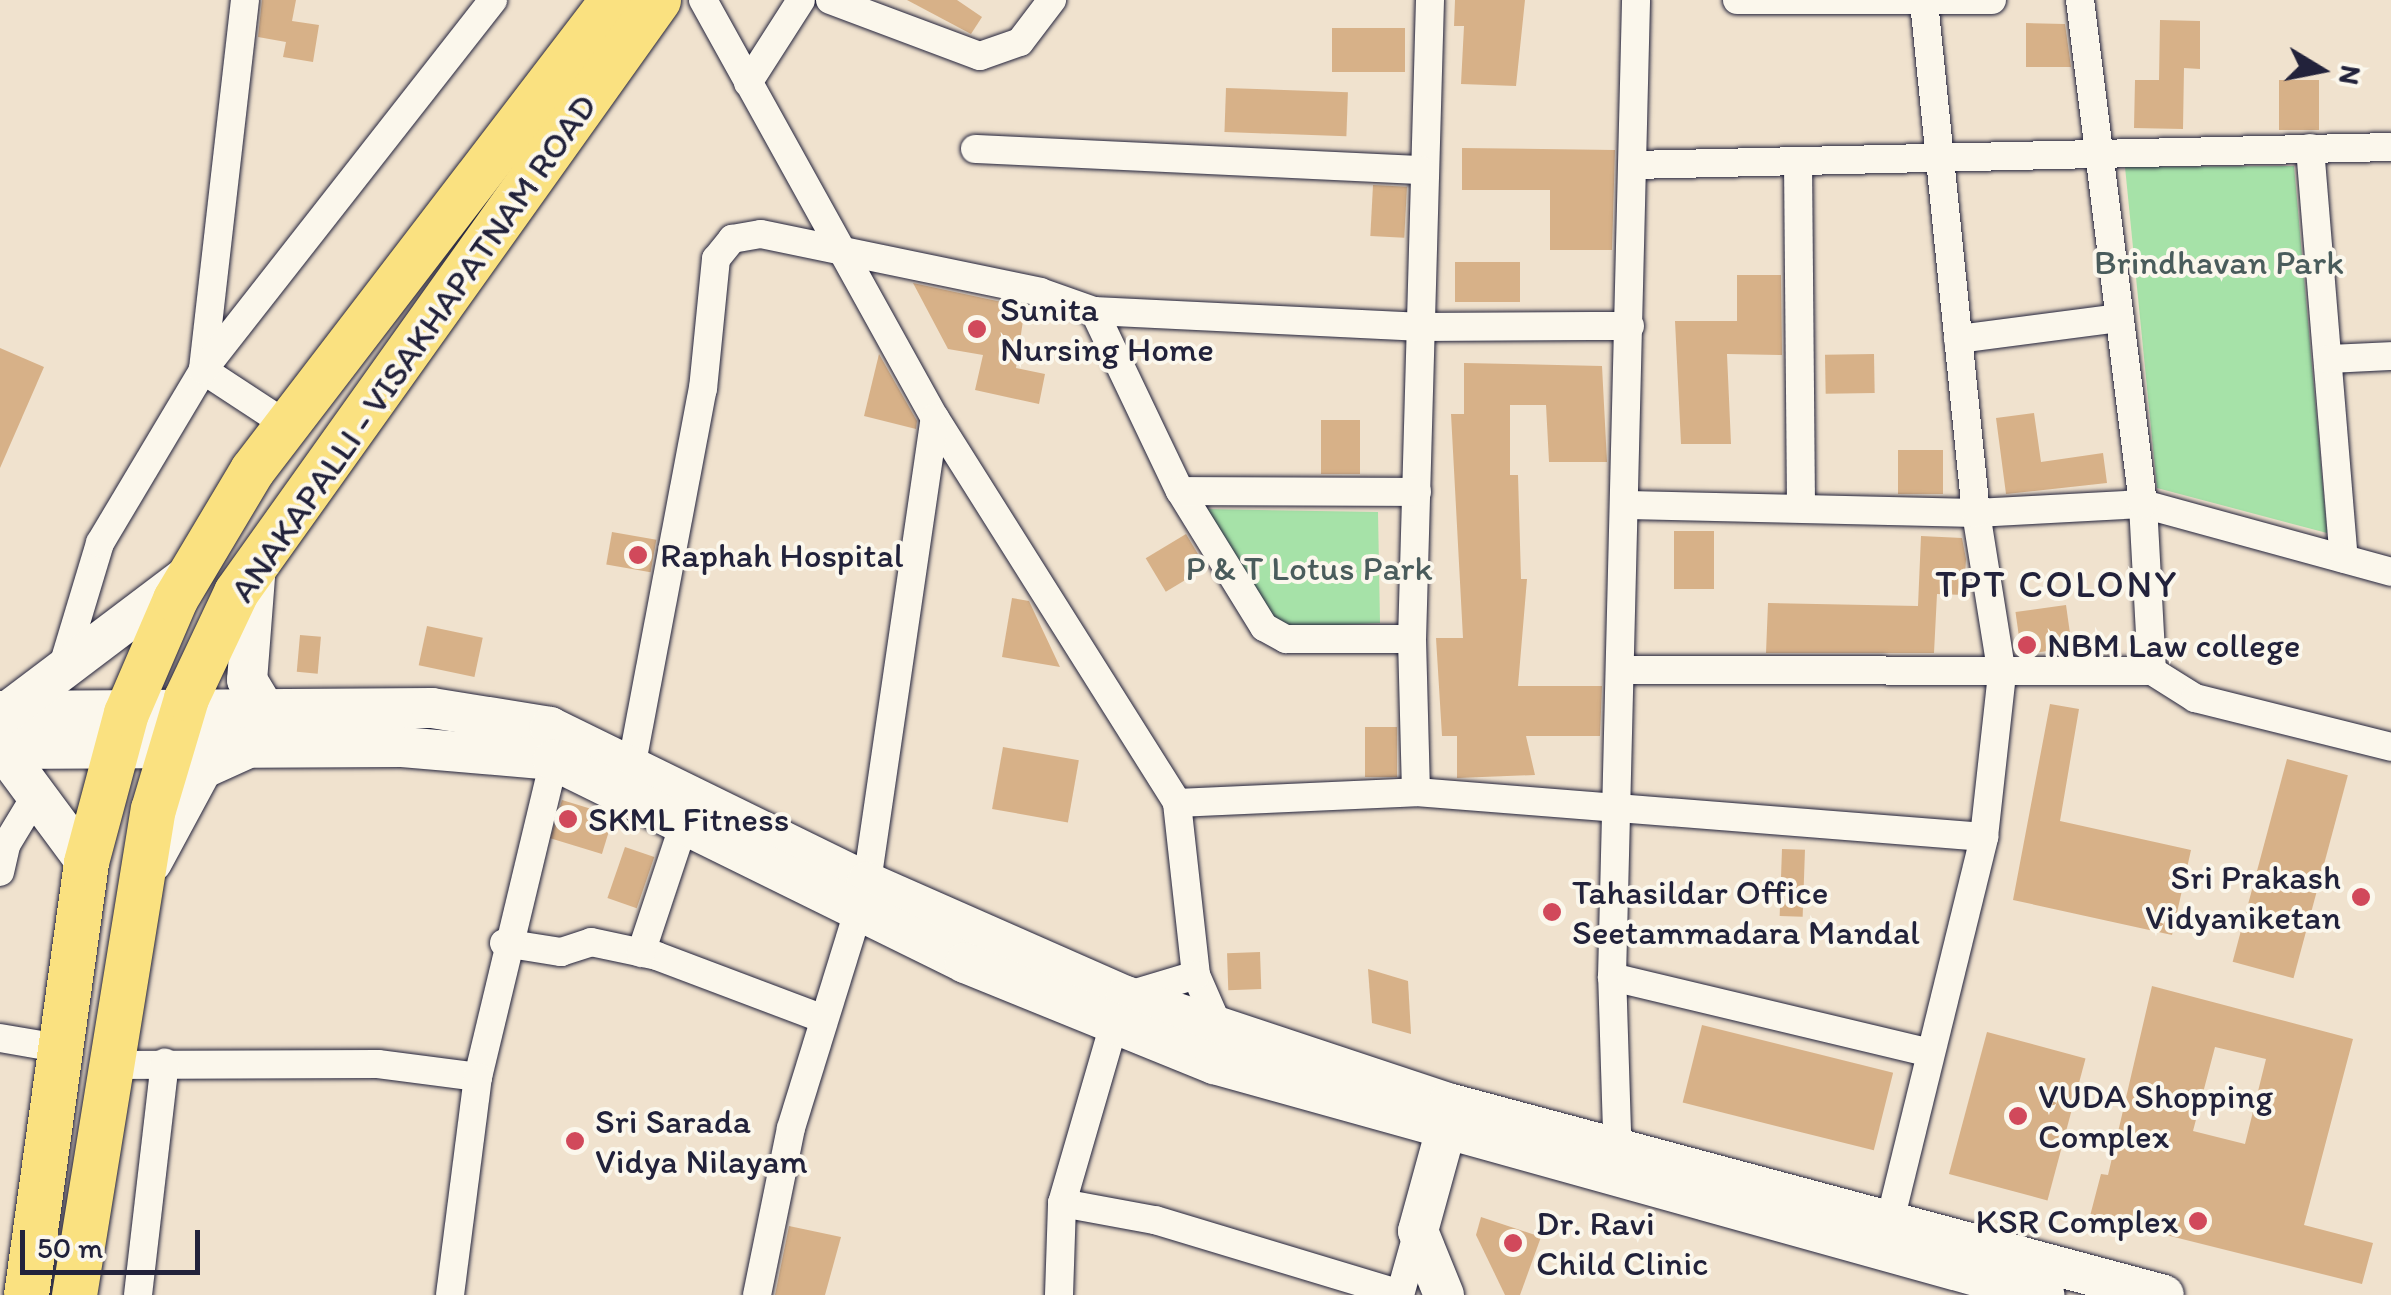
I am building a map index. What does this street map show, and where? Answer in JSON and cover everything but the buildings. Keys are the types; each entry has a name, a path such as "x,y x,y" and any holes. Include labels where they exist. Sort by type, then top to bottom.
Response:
{"main road":[{"name":"ANAKAPALLI - VISAKHAPATNAM ROAD","path":"26,1295 86,862 120,732 190,573 287,425 612,0"},
{"name":"ANAKAPALLI - VISAKHAPATNAM ROAD","path":"74,1295 139,890 175,730 256,564 658,0"},
{"path":"256,564 247,680 266,710"},
{"path":"3,731 62,669 190,573"},
{"path":"3,731 175,730 266,710 473,711 557,745 632,763 860,896"},
{"path":"175,730 248,748 462,749 557,745 684,824 1120,1010 1244,1074 1445,1133 1617,1164"},
{"path":"3,731 38,792 86,862"},
{"path":"139,890 202,769 248,748"},
{"path":"1120,1010 1220,1028 1617,1164 1885,1238 2164,1295"},
{"path":"1444,1295 1418,1231 1445,1133"},
{"path":"1885,1238 2044,1295"}],"street":[{"path":"203,370 245,0"},
{"path":"62,669 100,543 203,370 493,0"},
{"path":"702,0 936,418 1177,803 1196,975 1220,1028"},
{"path":"748,83 800,0"},
{"path":"830,0 980,56 1020,42 1052,0"},
{"path":"1416,792 1412,640 1421,170 1430,0"},
{"path":"1617,1164 1612,977 1621,810 1636,0"},
{"path":"1737,0 1992,0"},
{"path":"2080,0 2144,504 2152,671"},
{"path":"1885,1238 1984,837 2002,675 1976,512 1924,2"},
{"path":"1633,166 2100,150 2391,147"},
{"path":"2310,148 2344,559"},
{"path":"975,149 1421,170"},
{"path":"1798,162 1800,508"},
{"path":"632,763 704,389 716,259 732,239 761,234 1040,292 1094,311 1418,326 1630,326"},
{"path":"1094,311 1180,491 1274,634 1412,640"},
{"path":"1958,339 2120,318"},
{"path":"2328,359 2391,356"},
{"path":"203,370 287,425"},
{"path":"757,1295 790,1128 860,896 936,418"},
{"path":"1180,491 1417,492"},
{"path":"1628,505 1976,512 2144,504 2391,572"},
{"path":"1624,670 2002,675 2152,671 2194,698 2391,747"},
{"path":"450,1295 478,1077 504,943 557,745"},
{"path":"0,872 6,845 38,792"},
{"path":"1177,803 1416,792 1984,837"},
{"path":"641,952 684,824"},
{"path":"504,943 561,952 591,942 641,952 824,1020"},
{"path":"1059,1295 1062,1203 1120,1010 1196,975"},
{"path":"1612,977 1930,1053"},
{"path":"0,1038 41,1045"},
{"path":"138,1295 165,1063"},
{"path":"109,1066 378,1064 478,1077"},
{"path":"1062,1203 1156,1220 1400,1295 1418,1231"}],"green space":[{"name":"Brindhavan Park","path":"2294,166 2327,533 2157,488 2125,167"},
{"name":"P & T Lotus Park","path":"1204,509 1378,512 1380,623 1276,628"}],"place":[{"name":"Sunita Nursing Home","path":"977,329"},
{"name":"Raphah Hospital","path":"638,555"},
{"name":"NBM Law college","path":"2027,645"},
{"name":"SKML Fitness","path":"568,819"},
{"name":"Sri Prakash Vidyaniketan","path":"2361,897"},
{"name":"Tahasildar Office Seetammadara Mandal","path":"1552,912"},
{"name":"VUDA Shopping Complex","path":"2018,1116"},
{"name":"Sri Sarada Vidya Nilayam","path":"575,1141"},
{"name":"KSR Complex","path":"2198,1221"},
{"name":"Dr. Ravi Child Clinic","path":"1513,1243"}],"district":[{"name":"TPT COLONY","path":"2057,585"}]}
